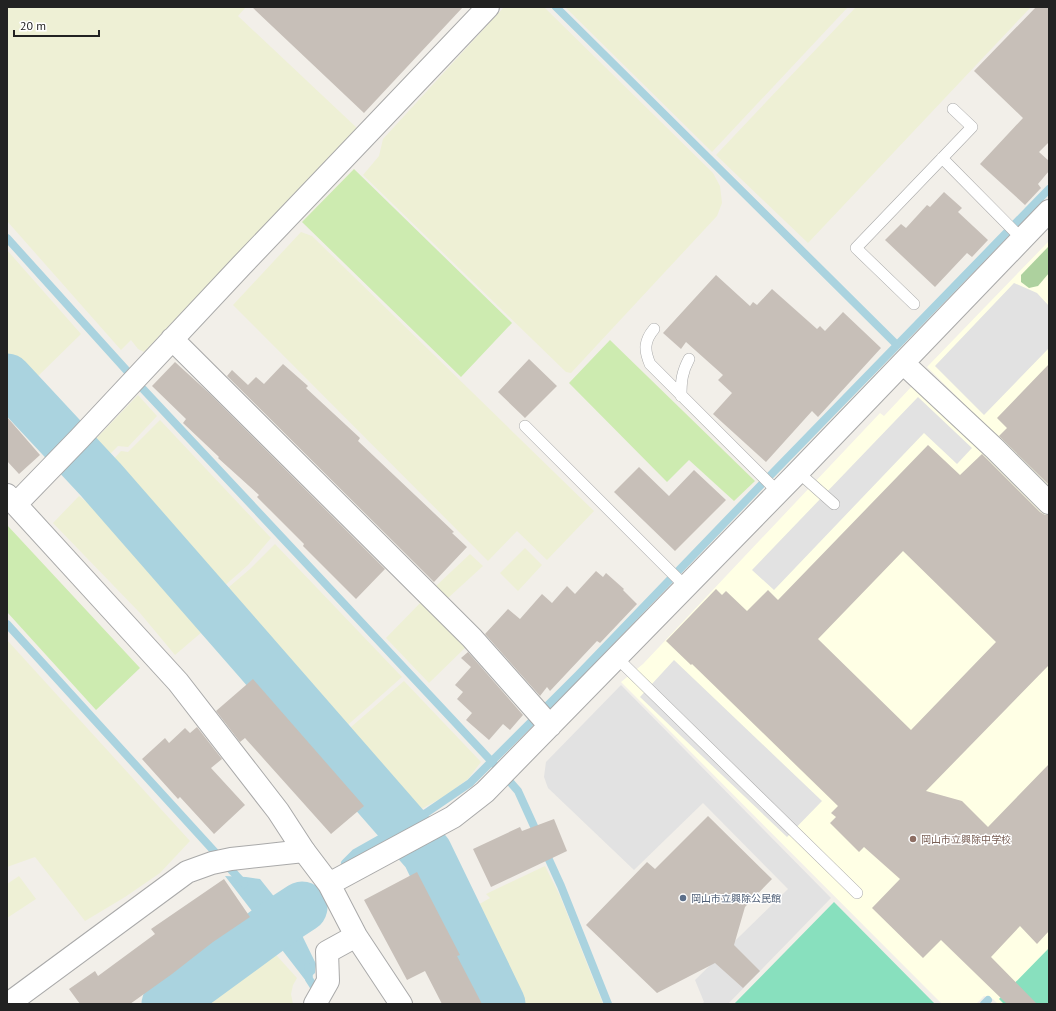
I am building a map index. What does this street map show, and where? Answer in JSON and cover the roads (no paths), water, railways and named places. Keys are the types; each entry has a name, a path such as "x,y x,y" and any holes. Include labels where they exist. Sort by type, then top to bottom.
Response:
{"street":[{"path":"401,1004 356,936 329,884 304,851 278,811 178,682 11,500 79,440 172,339 488,7"},
{"path":"329,884 453,816 485,792 508,768 542,717 617,658 770,484 798,472 903,363 1015,232 1049,211"},
{"path":"172,339 472,638 542,717"},
{"path":"903,363 995,449 1049,503"},
{"path":"8,1004 187,872 221,861 304,851"},
{"path":"316,1003 328,981 328,952 356,936"}],"lane":[{"path":"914,304 856,248 972,127 953,109"},
{"path":"942,158 1015,232"},
{"path":"654,329 649,335 646,343 646,355 650,364 770,484"},
{"path":"681,396 683,369 689,359"},
{"path":"524,426 682,583"},
{"path":"798,472 834,504"},
{"path":"617,658 857,893"}],"water":[{"path":"225,876 260,879 280,904 299,900 308,913 298,927 316,964 315,973 306,981"}],"waterway":[{"path":"556,7 897,345"},
{"path":"345,863 355,853 426,813 470,783 578,675 1049,189"},
{"path":"7,238 128,372"},
{"path":"7,379 101,480 427,853 500,1004"},
{"path":"143,389 494,764"},
{"path":"7,624 244,884"},
{"path":"503,774 518,791 538,835"},
{"path":"545,851 561,886 608,1004"},
{"path":"167,1004 279,922 302,907"},
{"path":"308,967 309,979 318,993"},
{"path":"984,1004 988,1000"}],"place":[{"name":"岡山市立興除中学校","path":"913,839"},
{"name":"岡山市立興除公民館","path":"683,898"}]}
